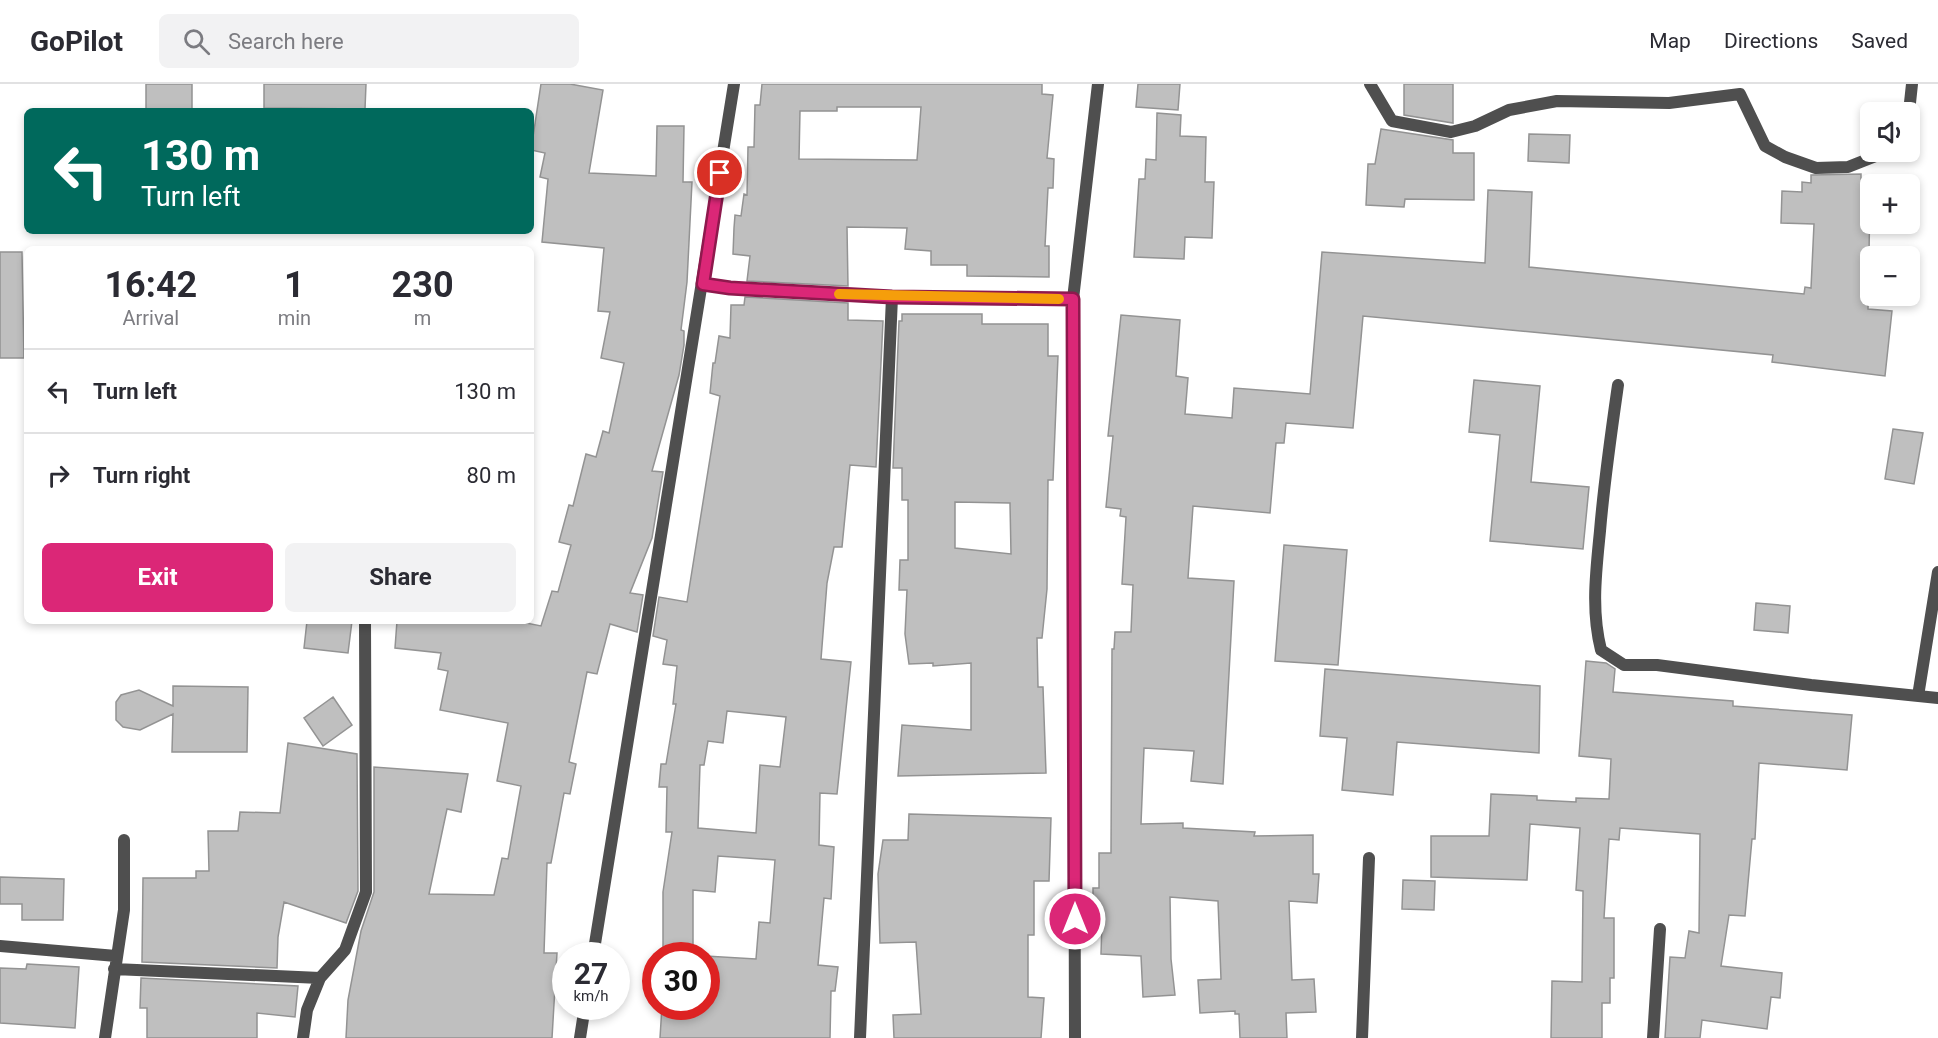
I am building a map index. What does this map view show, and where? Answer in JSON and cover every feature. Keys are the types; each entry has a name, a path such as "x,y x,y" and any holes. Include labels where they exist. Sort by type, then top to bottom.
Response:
{"street":[{"path":"595,942 692,332 703,284 734,84"},
{"path":"1075,1038 1073,299 1098,84"},
{"path":"1370,84 1392,121 1451,132 1475,126 1509,110 1557,101 1669,103 1740,89 1765,146 1785,157 1816,168 1848,167 1861,162"},
{"path":"1910,102 1912,84"},
{"path":"703,284 730,288 892,297 1073,299"},
{"path":"860,1038 892,297"},
{"path":"1618,385 1604,484 1594,592 1596,629 1601,650 1624,665 1657,665 1811,685 1938,698"},
{"path":"1918,696 1938,572"},
{"path":"303,1038 307,1010 320,978 345,950 366,892 365,624"},
{"path":"105,1038 124,910 124,840"},
{"path":"1362,1038 1369,858"},
{"path":"1653,1038 1660,929"},
{"path":"0,946 116,956"},
{"path":"114,969 320,978"},
{"path":"580,1038 583,1020"}],"building":[{"path":"146,84 192,84 192,108 146,108"},
{"path":"264,84 366,84 365,108 264,108"},
{"path":"541,84 570,84 603,90 589,173 656,176 657,126 684,126 683,182 692,182 687,282 681,330 684,331 684,345 679,375 652,471 663,472 652,538 630,593 643,595 637,632 610,624 597,674 587,672 569,762 576,764 570,794 564,793 551,863 547,863 544,953 552,953 552,1038 346,1038 348,1000 361,931 374,892 374,767 468,774 461,812 447,809 429,894 494,895 502,858 508,859 521,786 497,781 508,723 440,710 448,671 438,669 441,653 395,648 397,624 531,624 541,626 552,591 558,592 571,545 559,542 569,505 573,506 586,454 596,457 603,431 609,433 624,363 601,358 610,312 598,311 604,248 542,242 548,179 540,177 545,153 534,151 534,130"},
{"path":"762,84 1042,84 1042,94 1053,95 1047,158 1054,159 1053,188 1048,188 1045,246 1049,246 1049,277 967,276 967,265 931,265 931,251 905,249 907,228 847,227 848,286 747,281 750,256 733,254 734,228 735,215 741,216 744,194 747,195 748,147 754,147 755,105 760,105","holes":["837,107 921,107 917,160 799,159 800,111 837,111"]},
{"path":"1138,84 1180,84 1178,110 1136,107"},
{"path":"1404,84 1453,84 1453,123 1404,115"},
{"path":"1157,113 1181,115 1180,136 1206,137 1205,182 1214,182 1212,238 1185,237 1184,259 1134,257 1139,179 1145,179 1146,159 1156,160"},
{"path":"1381,129 1453,140 1453,153 1474,153 1474,200 1405,199 1404,207 1366,205 1368,164 1375,164"},
{"path":"1529,134 1570,135 1569,163 1528,161"},
{"path":"1860,174 1860,234 1869,234 1869,246 1860,246 1860,306 1892,311 1885,376 1772,362 1773,355 1363,316 1353,428 1286,423 1284,443 1276,443 1270,513 1193,506 1188,578 1234,581 1223,784 1191,781 1194,751 1144,748 1141,824 1183,823 1183,828 1255,832 1254,836 1313,835 1313,874 1319,874 1317,903 1289,901 1292,980 1314,979 1316,1012 1286,1013 1287,1038 1240,1038 1239,1014 1235,1014 1235,1011 1200,1013 1198,980 1221,979 1218,901 1170,897 1171,959 1175,995 1143,997 1141,956 1101,954 1102,921 1093,921 1093,888 1099,888 1099,853 1111,853 1112,649 1114,649 1115,632 1131,632 1133,585 1122,584 1126,517 1120,516 1121,509 1106,507 1113,436 1108,436 1121,315 1180,320 1176,376 1188,378 1185,414 1232,418 1234,388 1310,394 1322,252 1485,263 1488,190 1532,192 1529,267 1804,294 1805,287 1811,288 1814,224 1781,223 1782,191 1802,192 1802,182 1811,183 1811,175"},
{"path":"0,252 22,252 24,358 0,358"},
{"path":"745,297 848,303 848,320 883,321 876,467 850,465 842,547 834,547 827,583 821,659 851,662 837,794 820,793 819,845 834,847 831,899 824,898 818,965 838,967 835,991 831,991 830,1038 660,1038 661,1020 720,1020 720,957 756,959 759,922 770,923 775,860 718,856 715,892 693,890 693,942 663,942 663,892 672,832 666,832 667,787 659,787 661,764 666,764 676,704 673,704 677,666 663,664 667,640 653,636 659,597 687,602 720,396 710,393 713,363 715,363 719,336 730,338 731,305 744,305","holes":["727,711 786,717 780,767 760,765 756,833 698,828 700,765 704,765 708,741 723,743"]},
{"path":"902,314 982,314 982,324 1048,324 1048,356 1058,356 1053,480 1048,480 1047,589 1042,638 1037,638 1038,687 1043,687 1046,773 898,776 902,725 971,730 971,663 933,666 933,663 909,664 905,634 907,590 899,590 900,560 908,560 908,500 902,500 902,468 893,468 899,321 902,321","holes":["955,502 1010,503 1011,554 955,548"]},
{"path":"1474,380 1540,386 1531,482 1589,487 1583,549 1490,541 1500,435 1469,432"},
{"path":"1893,429 1923,433 1914,484 1885,479"},
{"path":"1284,545 1347,550 1338,665 1275,661"},
{"path":"1756,603 1790,606 1788,633 1754,630"},
{"path":"307,624 352,624 348,653 304,648"},
{"path":"1586,661 1606,663 1615,669 1613,692 1733,701 1733,706 1852,715 1847,770 1759,763 1755,839 1752,839 1745,916 1729,915 1721,966 1782,973 1780,998 1771,997 1767,1029 1702,1020 1700,1038 1665,1038 1670,957 1685,958 1689,931 1699,933 1700,834 1620,828 1619,840 1609,839 1604,918 1614,918 1614,978 1610,978 1610,1003 1602,1003 1602,1038 1551,1038 1552,981 1582,982 1583,891 1576,890 1580,828 1530,824 1527,880 1431,877 1431,836 1489,836 1491,794 1537,796 1537,800 1576,802 1576,798 1609,799 1611,759 1579,756"},
{"path":"1325,669 1540,686 1539,753 1397,742 1393,795 1342,790 1347,738 1320,736"},
{"path":"173,686 248,687 247,752 172,752 173,714 140,730 123,727 116,720 116,702 121,695 139,690 173,706"},
{"path":"333,697 352,725 323,746 304,718"},
{"path":"288,743 357,754 358,891 346,923 284,902 278,937 277,968 142,962 143,878 196,878 196,871 209,871 208,831 238,831 240,812 280,813"},
{"path":"909,814 1051,818 1049,881 1034,881 1034,935 1028,935 1028,997 1044,998 1041,1038 894,1038 893,1015 921,1014 916,942 880,943 878,874 883,840 908,840"},
{"path":"0,877 64,879 63,920 22,920 22,904 0,904"},
{"path":"1403,880 1435,881 1434,910 1402,909"},
{"path":"27,964 79,967 75,1028 0,1023 0,968 26,969"},
{"path":"141,978 298,986 295,1017 257,1013 257,1038 147,1038 147,1008 140,1008"}],"slow traffic":[{"path":"839,294 1059,299"}],"route":[{"path":"720,173 703,284 730,288 892,297 1073,299 1075,919"}]}
